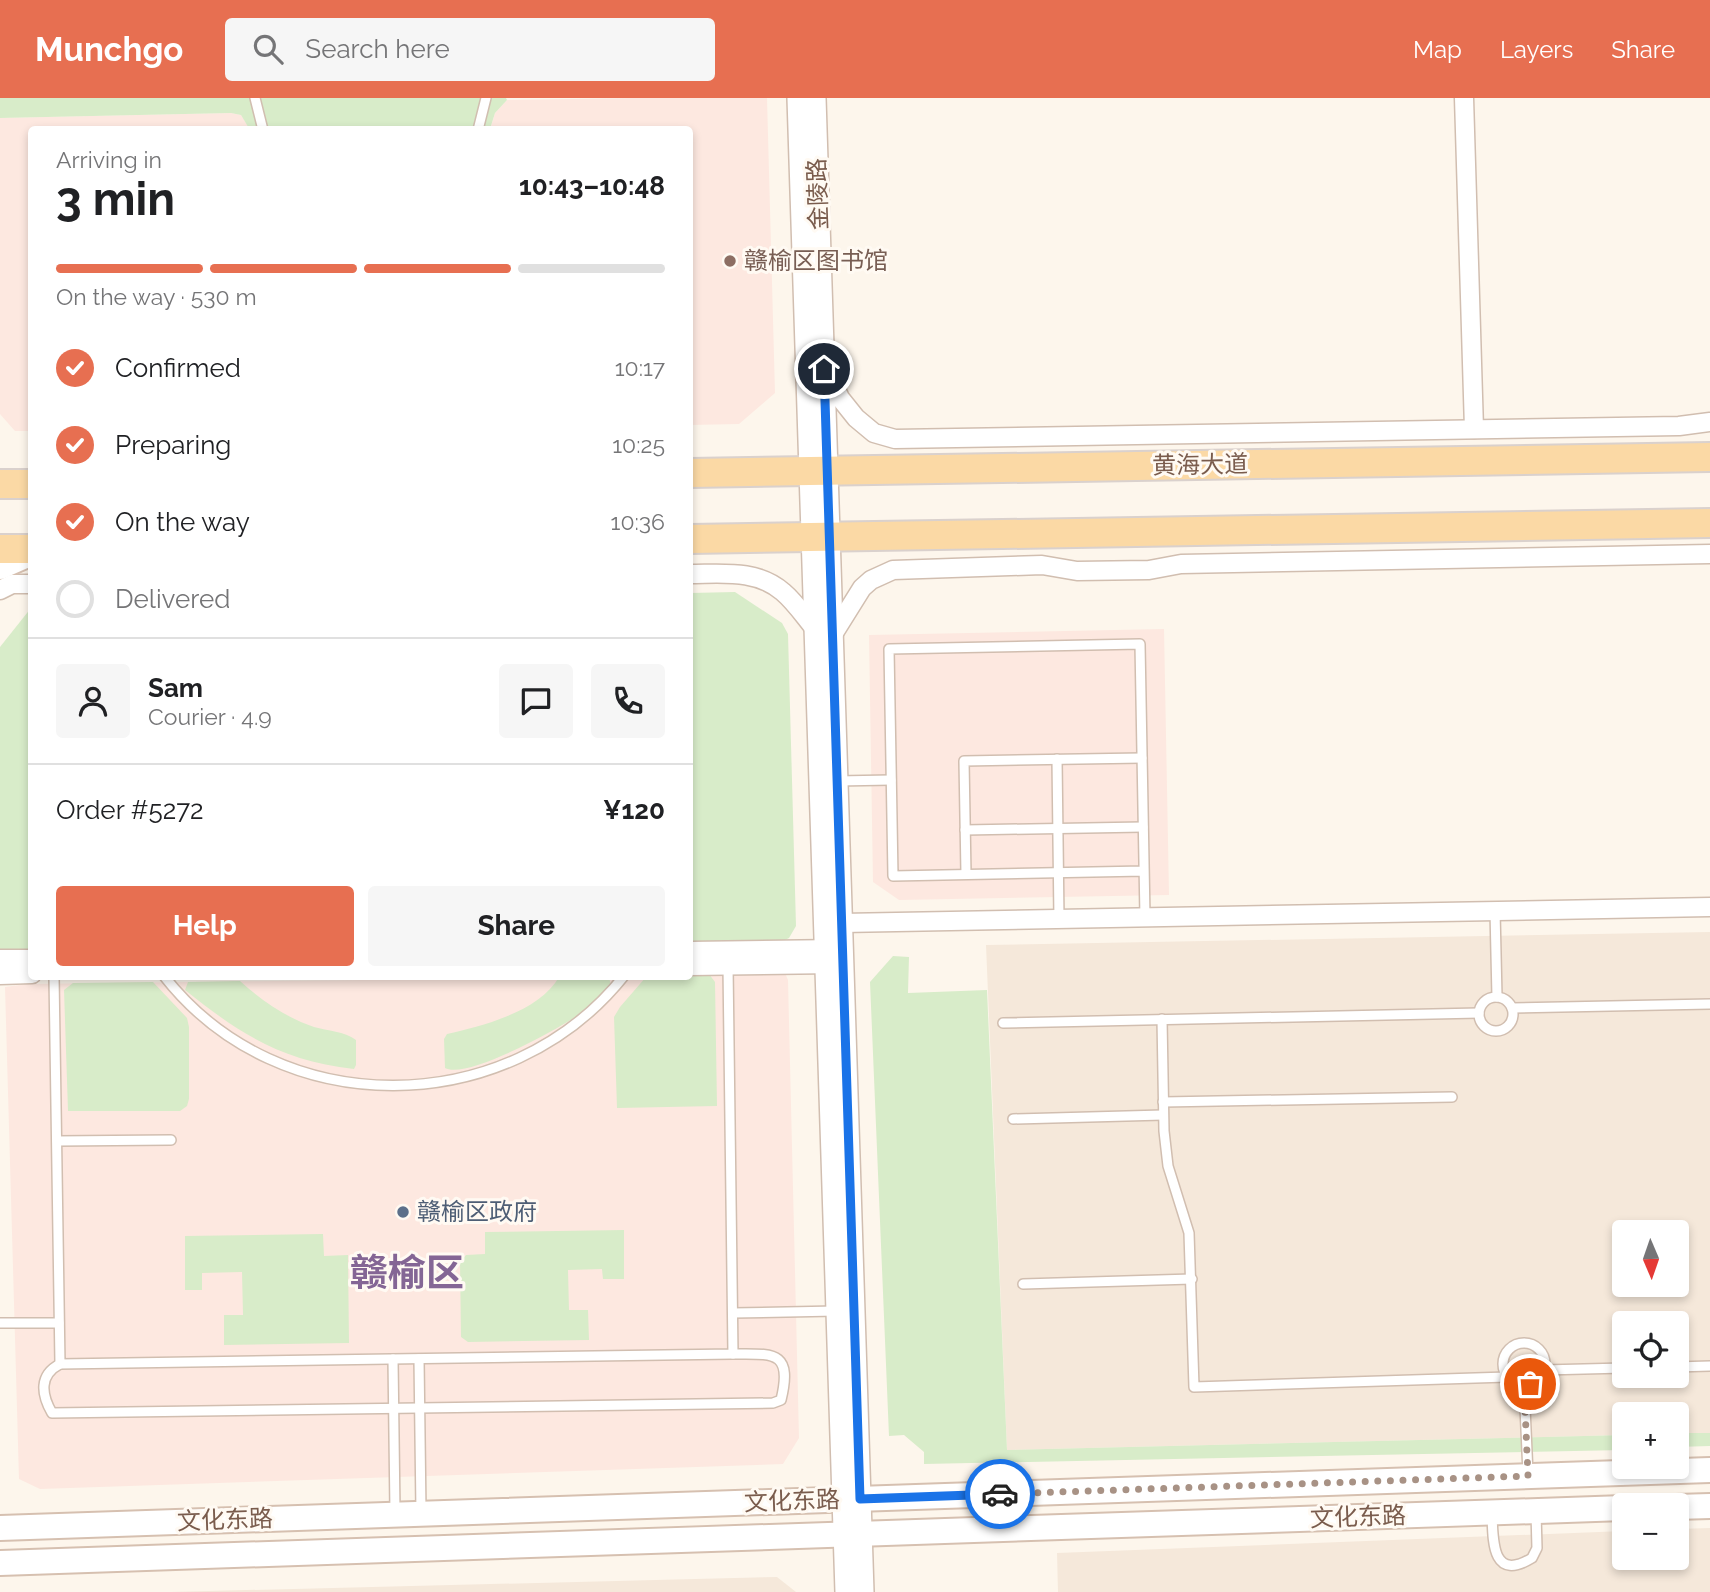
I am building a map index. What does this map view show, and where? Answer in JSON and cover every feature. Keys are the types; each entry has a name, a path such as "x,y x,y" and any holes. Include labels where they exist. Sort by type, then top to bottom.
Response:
{"main road":[{"name":"黄海大道","path":"693,473 1710,457"},
{"path":"0,469 28,477"},
{"path":"0,484 28,484"},
{"path":"693,539 1710,523"},
{"path":"0,549 28,551"},
{"path":"0,566 28,553"},
{"name":"文化东路","path":"0,1528 1710,1470"},
{"path":"1689,1507 1710,1506"},
{"name":"文化东路","path":"0,1563 1612,1508"}],"street":[{"name":"金陵路","path":"798,98 818,471 853,1534 863,1592"},
{"name":"金陵路","path":"815,98 818,471"},
{"path":"1450,461 1475,429 1464,98"},
{"path":"818,217 827,229 833,383 840,398 856,418 874,433 895,439 1679,426 1710,422"},
{"path":"1475,429 1507,460"},
{"path":"693,574 738,573 766,580 784,592 824,632 862,588 871,580 893,570 1042,565 1089,571 1149,569 1181,564 1710,554"},
{"path":"0,590 12,584 28,584"},
{"name":"金陵路","path":"824,632 837,781 842,923 834,957 837,1311 852,1499"},
{"path":"842,923 1710,907"},
{"path":"693,951 834,957"},
{"path":"693,966 728,966 834,957"},
{"path":"0,959 28,959"},
{"path":"0,975 28,974"},
{"name":"金陵路","path":"846,1592 853,1534"}],"lane":[{"path":"255,98 262,126"},
{"path":"479,126 486,98"},
{"path":"1144,871 893,876 889,649 1140,644 1145,917"},
{"path":"965,874 964,761 1142,758"},
{"path":"1057,760 1059,919"},
{"path":"837,781 891,780"},
{"path":"965,830 1143,827"},
{"path":"1495,911 1497,997"},
{"path":"728,966 733,1354"},
{"path":"54,980 60,1364"},
{"path":"168,980 208,1021 274,1061 322,1078 373,1086 399,1086 425,1085 463,1078 523,1057 566,1031 620,980"},
{"path":"1497,997 1509,1003 1512,1008 1511,1020 1507,1026 1495,1031 1483,1025 1479,1013 1485,1001 1497,997"},
{"path":"1512,1008 1710,1003"},
{"path":"1003,1023 1479,1013"},
{"path":"1162,1019 1163,1102 1168,1166 1189,1233 1194,1387 1507,1377"},
{"path":"1163,1102 1452,1097"},
{"path":"1013,1119 1164,1115"},
{"path":"57,1141 171,1140"},
{"path":"1023,1284 1192,1279"},
{"path":"733,1313 837,1311"},
{"path":"0,1324 59,1323"},
{"path":"1523,1343 1538,1348 1543,1355 1544,1370 1536,1381 1524,1385 1507,1377 1504,1370 1505,1356 1515,1345 1523,1343"},
{"path":"769,1354 778,1357 783,1366 781,1400 773,1403 52,1413 45,1400 45,1378 50,1369 60,1364 419,1359 769,1354"},
{"path":"393,1359 395,1514"},
{"path":"419,1359 421,1513"},
{"path":"1689,1367 1710,1366"},
{"path":"1544,1370 1612,1368"},
{"path":"1524,1385 1528,1476"},
{"path":"1492,1513 1494,1549 1498,1559 1507,1564 1515,1564 1532,1558 1537,1548 1536,1511"}],"shaded area":[{"name":"赣榆区图书馆","path":"767,98 775,393 739,424 693,425 693,126 491,126 495,113 507,100"},
{"path":"231,113 241,115 248,126 28,126 28,431 15,431 0,414 0,118"},
{"path":"1164,629 1169,895 899,900 873,882 869,635"},
{"path":"1710,932 1710,1433 1689,1433 1689,1402 1612,1402 1612,1435 1007,1450 986,945"},
{"name":"赣榆区政府","path":"785,973 788,980 799,1438 783,1464 40,1489 19,1479 5,987 27,984 358,980 693,980 693,974"},
{"path":"1710,1528 1710,1592 1058,1592 1057,1553 1612,1531 1612,1570 1689,1570 1689,1529"},
{"path":"777,1577 796,1592 170,1592"}],"green space":[{"path":"0,98 507,100 495,113 491,126 248,126 241,115 231,113 0,118"},
{"path":"735,592 782,623 788,634 796,926 789,938 781,942 693,943 693,593"},
{"path":"28,612 28,953 0,954 0,647"},
{"path":"893,956 909,957 908,993 987,990 1007,1450 1612,1435 1612,1450 924,1464 924,1452 904,1435 889,1436 870,982"},
{"path":"693,974 709,974 715,982 717,1106 617,1108 614,1017 643,980 693,980"},
{"path":"557,980 610,980 611,986 583,1012 514,1050 473,1066 456,1070 445,1068 444,1039 447,1034 509,1015 525,1008 550,989"},
{"path":"240,981 265,1002 293,1018 356,1040 354,1069 305,1059 263,1043 224,1020 185,990 188,982"},
{"path":"153,982 187,1018 187,1106 180,1111 68,1111 64,990 73,983"},
{"path":"624,1230 624,1279 603,1279 602,1269 568,1270 569,1310 588,1310 589,1340 468,1342 461,1337 460,1262 466,1255 485,1254 485,1232"},
{"path":"323,1234 324,1256 348,1255 349,1343 224,1345 224,1315 243,1315 242,1272 202,1273 202,1290 185,1290 185,1236"},
{"path":"1689,1433 1710,1433 1710,1446 1689,1447"}],"way so far":[{"path":"1000,1494 1528,1476 1524,1385 1530,1384"}],"place":[{"name":"赣榆区图书馆","path":"730,261"},
{"name":"赣榆区政府","path":"403,1212"}],"district":[{"name":"赣榆区","path":"407,1273"}],"route":[{"path":"824,369 860,1499 1000,1494"}]}
